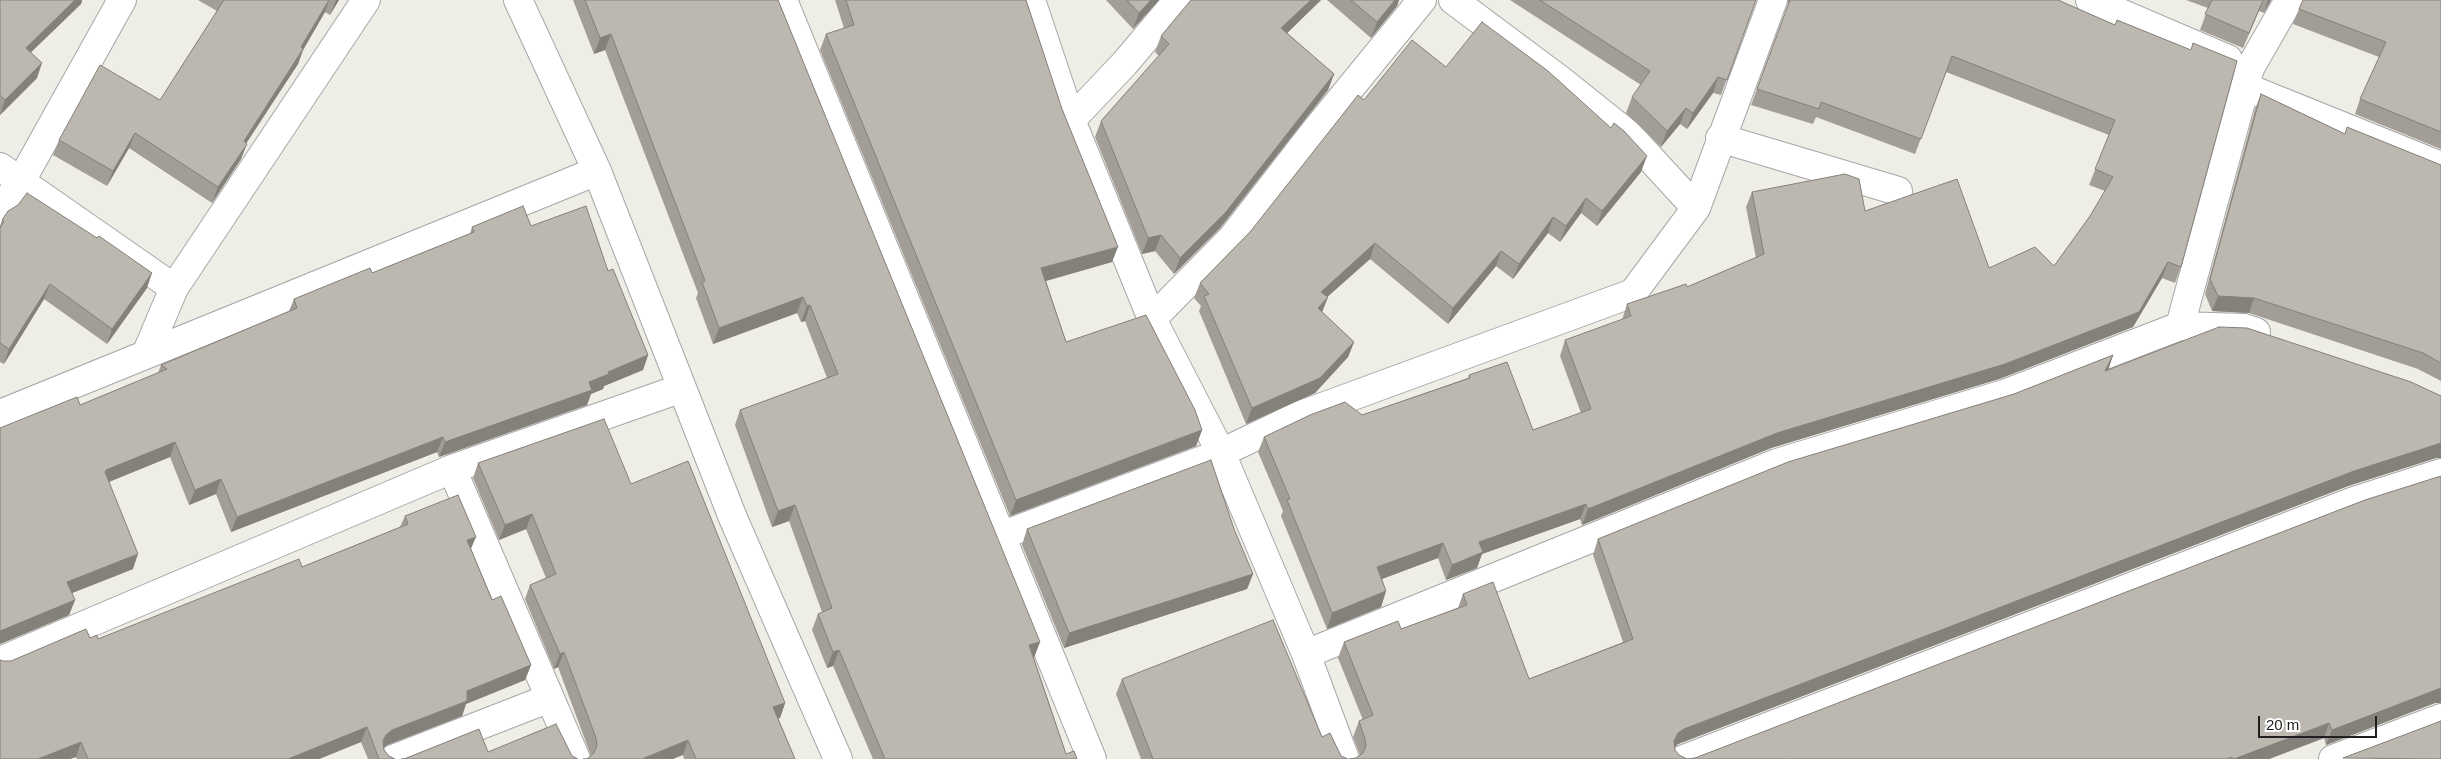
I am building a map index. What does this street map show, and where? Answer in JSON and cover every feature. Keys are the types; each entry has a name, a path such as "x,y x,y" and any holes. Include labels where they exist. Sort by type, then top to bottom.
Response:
{"street":[{"path":"0,210 10,174 122,0"},
{"path":"147,352 174,288 366,0"},
{"path":"518,0 597,171 733,518 838,759"},
{"path":"783,0 1092,759"},
{"path":"1031,0 1071,120 1152,319 1221,453 1306,654 1345,759"},
{"path":"1071,120 1126,63 1178,0"},
{"path":"1152,319 1232,238 1314,130 1422,0"},
{"path":"1453,0 1559,79 1629,135 1696,208"},
{"path":"1000,536 1221,453 1298,416 1633,293 1696,208 1720,138 1773,0"},
{"path":"2090,0 2248,77 2441,166"},
{"path":"2180,326 2248,77 2289,0"},
{"path":"1720,138 1898,191"},
{"path":"0,414 147,352 597,171"},
{"path":"10,174 174,288"},
{"path":"1306,654 1777,463 2004,394 2180,326 2244,328 2281,340"},
{"path":"0,661 452,469 682,388"},
{"path":"452,469 576,759"},
{"path":"1684,759 2354,501 2441,473"},
{"path":"393,759 550,698"},
{"path":"2332,759 2441,718"}],"building":[{"path":"0,0 75,0 26,48 42,63 5,100 0,95"},
{"path":"224,0 329,0 301,47 303,49 244,141 247,144 218,187 135,133 113,171 59,140 100,65 160,100"},
{"path":"585,0 778,0 1040,642 1029,645 1066,754 1074,751 1077,759 885,759 839,650 833,652 818,614 832,608 795,505 778,511 740,410 838,374 810,305 807,306 803,297 719,328 702,282 705,281 611,34 600,38"},
{"path":"846,0 1026,0 1062,109 1118,247 1041,268 1066,342 1146,315 1195,410 1202,430 1016,500 826,34 854,25"},
{"path":"1127,0 1151,0 1139,13"},
{"path":"1191,0 1311,0 1281,28 1334,74 1226,212 1180,258 1161,235 1148,238 1101,121 1169,44 1161,36"},
{"path":"1351,0 1395,0 1377,22"},
{"path":"1540,0 1756,0 1727,80 1718,77 1693,113 1686,108 1667,131 1632,97 1650,71"},
{"path":"1790,0 2058,0 2115,25 2117,20 2191,50 2193,43 2237,61 2181,267 2168,262 2139,312 2005,364 1777,433 1588,509 1586,504 1479,542 1483,552 1452,565 1443,543 1377,567 1386,591 1332,613 1287,500 1290,499 1264,437 1310,415 1345,402 1362,415 1470,378 1469,375 1507,362 1533,430 1591,409 1565,340 1631,316 1627,304 1686,284 1687,287 1764,254 1752,192 1845,174 1859,179 1865,211 1957,179 1989,268 2035,247 2054,266 2090,216 2113,177 2095,169 2115,120 1952,56 1921,139 1821,102 1819,109 1757,89"},
{"path":"2212,0 2263,0 2249,33 2205,14"},
{"path":"2303,0 2441,0 2441,132 2360,99 2386,42 2299,9"},
{"path":"1482,22 1548,71 1611,128 1614,123 1624,131 1647,156 1602,211 1586,198 1566,226 1553,217 1519,264 1501,251 1453,308 1375,243 1321,292 1328,297 1318,308 1354,342 1320,378 1252,408 1204,296 1209,294 1200,283 1250,232 1358,95 1364,100 1412,40 1446,67"},
{"path":"2261,94 2345,134 2347,127 2441,165 2441,363 2423,353 2254,298 2218,296 2210,279"},
{"path":"27,193 97,238 99,236 152,273 112,329 50,284 9,349 0,343 0,228 4,221 2,220 8,211 18,205"},
{"path":"523,206 531,226 586,206 608,271 613,269 648,355 589,382 592,390 445,442 443,437 237,517 221,479 195,490 175,442 106,470 105,472 138,554 67,582 75,600 0,631 0,428 77,397 80,405 167,369 161,365 297,308 294,299 370,268 372,273 474,232 472,227"},
{"path":"2219,327 2247,328 2411,382 2441,396 2441,443 2354,471 1684,729 1678,733 1674,741 1675,750 1679,755 1687,759 1349,759 1356,758 1363,753 1366,746 1359,721 1373,715 1344,642 1398,621 1401,629 1467,605 1463,594 1493,582 1529,679 1633,639 1598,539 1788,462 2014,394 2113,355 2105,371"},
{"path":"604,419 631,484 688,461 785,703 773,707 795,759 696,759 688,740 642,759 587,759 594,753 597,745 596,738 564,652 560,654 530,585 556,574 532,514 505,525 478,463"},
{"path":"1211,460 1234,529 1253,574 1069,633 1027,529"},
{"path":"2441,476 2441,688 2332,730 2329,723 2234,759 2232,757 2226,759 1687,759 1695,758 2365,500"},
{"path":"458,495 476,537 467,540 492,600 501,596 531,665 467,691 467,701 392,730 383,741 384,750 395,759 379,759 367,727 288,759 88,759 81,742 38,759 0,759 0,660 11,661 86,629 90,638 97,635 98,639 299,559 302,567 408,524 405,516"},
{"path":"1273,620 1322,737 1330,733 1341,756 1348,759 1153,759 1122,679"},
{"path":"2441,721 2441,759 2343,758"},
{"path":"556,724 572,756 578,759 404,759 479,729 488,752"}]}
